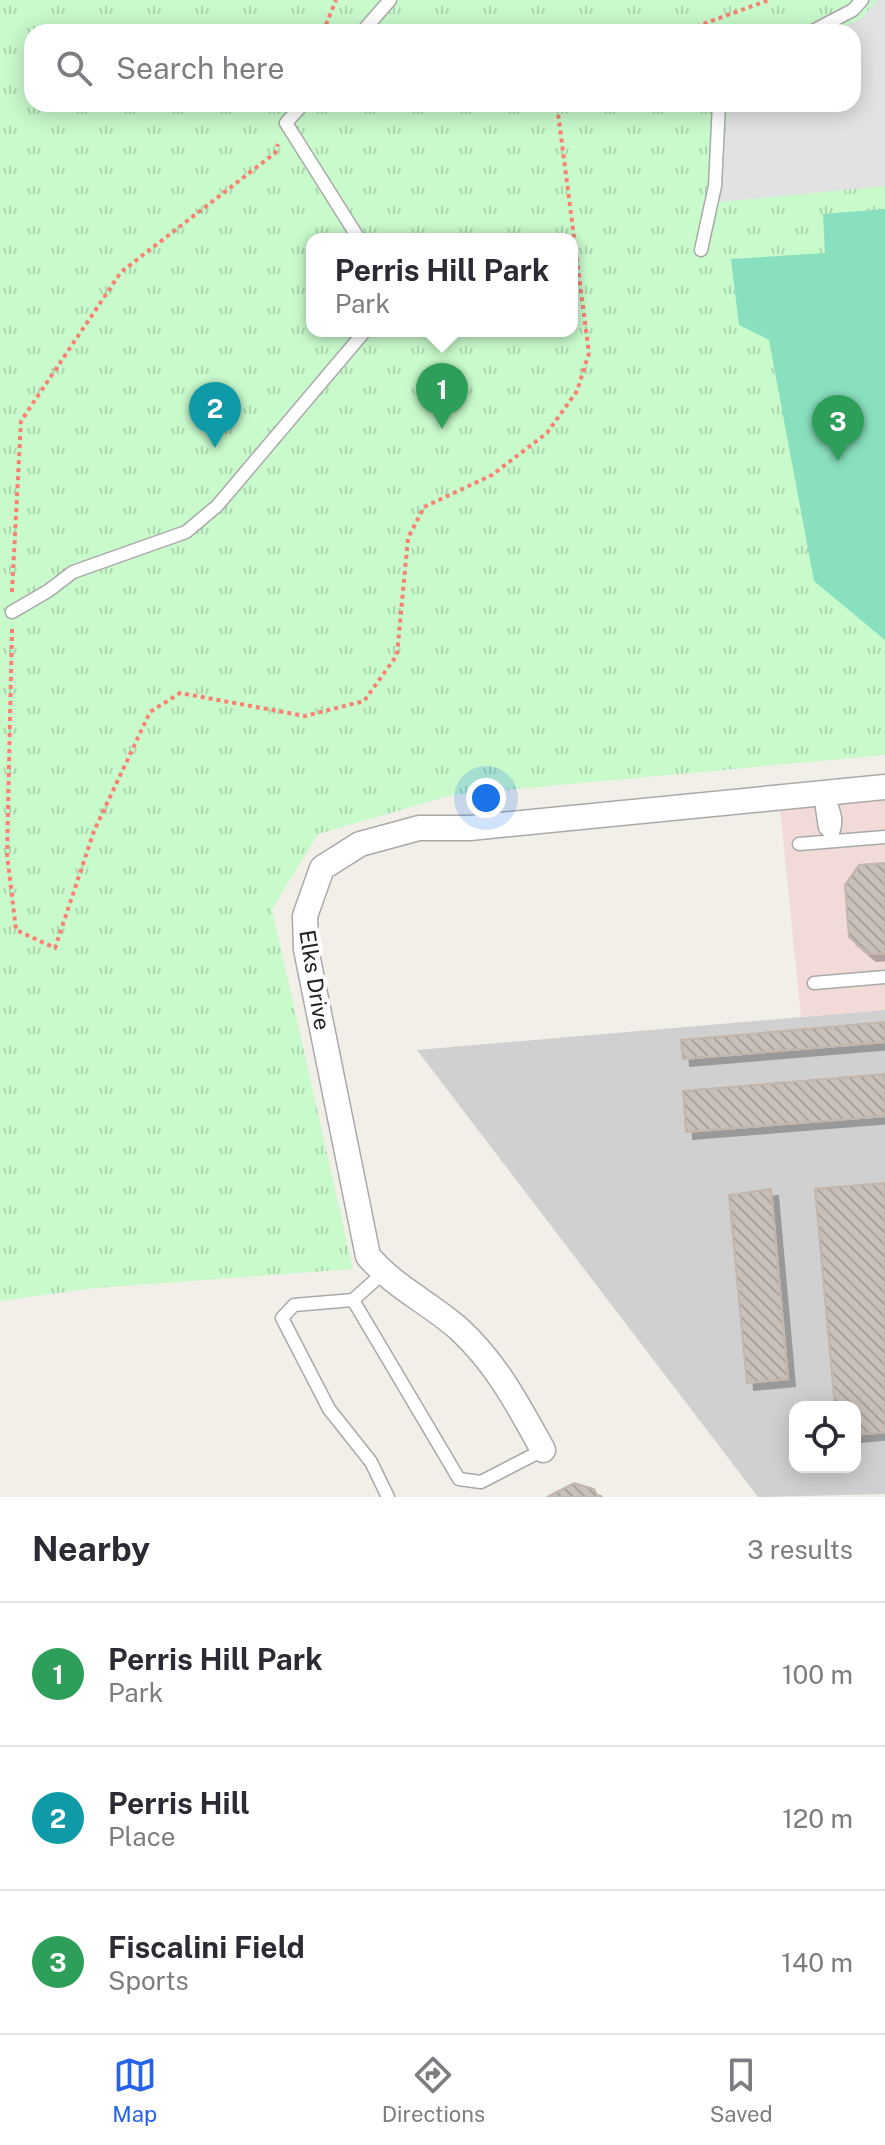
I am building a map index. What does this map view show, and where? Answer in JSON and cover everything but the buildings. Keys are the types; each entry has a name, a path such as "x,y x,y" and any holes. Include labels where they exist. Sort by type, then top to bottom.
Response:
{"street":[{"name":"Elks Drive","path":"543,1450 501,1374 476,1345 383,1273 368,1256 306,949 305,916 322,868 360,844 419,828 470,828 829,796 885,787"}],"lane":[{"path":"369,24 390,0"},
{"path":"826,24 853,10 862,0"},
{"path":"296,112 286,123 355,233"},
{"path":"701,250 715,186 719,112"},
{"path":"12,612 73,572 186,532 217,506 360,337"},
{"path":"829,796 822,808 825,828 832,838"},
{"path":"799,844 832,838 885,837"},
{"path":"814,983 885,977"},
{"path":"383,1273 353,1300 294,1305 282,1318 329,1409 371,1462 388,1497"},
{"path":"353,1300 459,1479 481,1482 543,1450"}],"path":[{"path":"326,24 336,0"},
{"path":"703,24 769,0"},
{"path":"558,112 574,233"},
{"path":"286,123 275,153 121,272 21,421 12,612 7,854 16,930 55,948 94,831 150,712 180,693 305,716 364,701 397,655 408,538 424,507 492,475 547,433 577,391 589,353 578,268"}],"shaded area":[{"path":"877,0 885,0 885,186 720,202 727,112 861,112 861,24 850,24 863,17"},
{"path":"885,797 885,1010 801,1017 780,808"},
{"path":"885,1010 885,1494 758,1497 417,1050"}],"green space":[{"path":"0,0 885,0 885,755 452,795 318,834 272,909 353,1269 95,1288 0,1301"},
{"path":"885,209 885,640 814,581 769,340 739,325 731,259 825,253 823,214"}],"place":[{"name":"Perris Hill Park","path":"442,429"},
{"name":"Perris Hill","path":"215,448"},
{"name":"Fiscalini Field","path":"838,461"}]}
